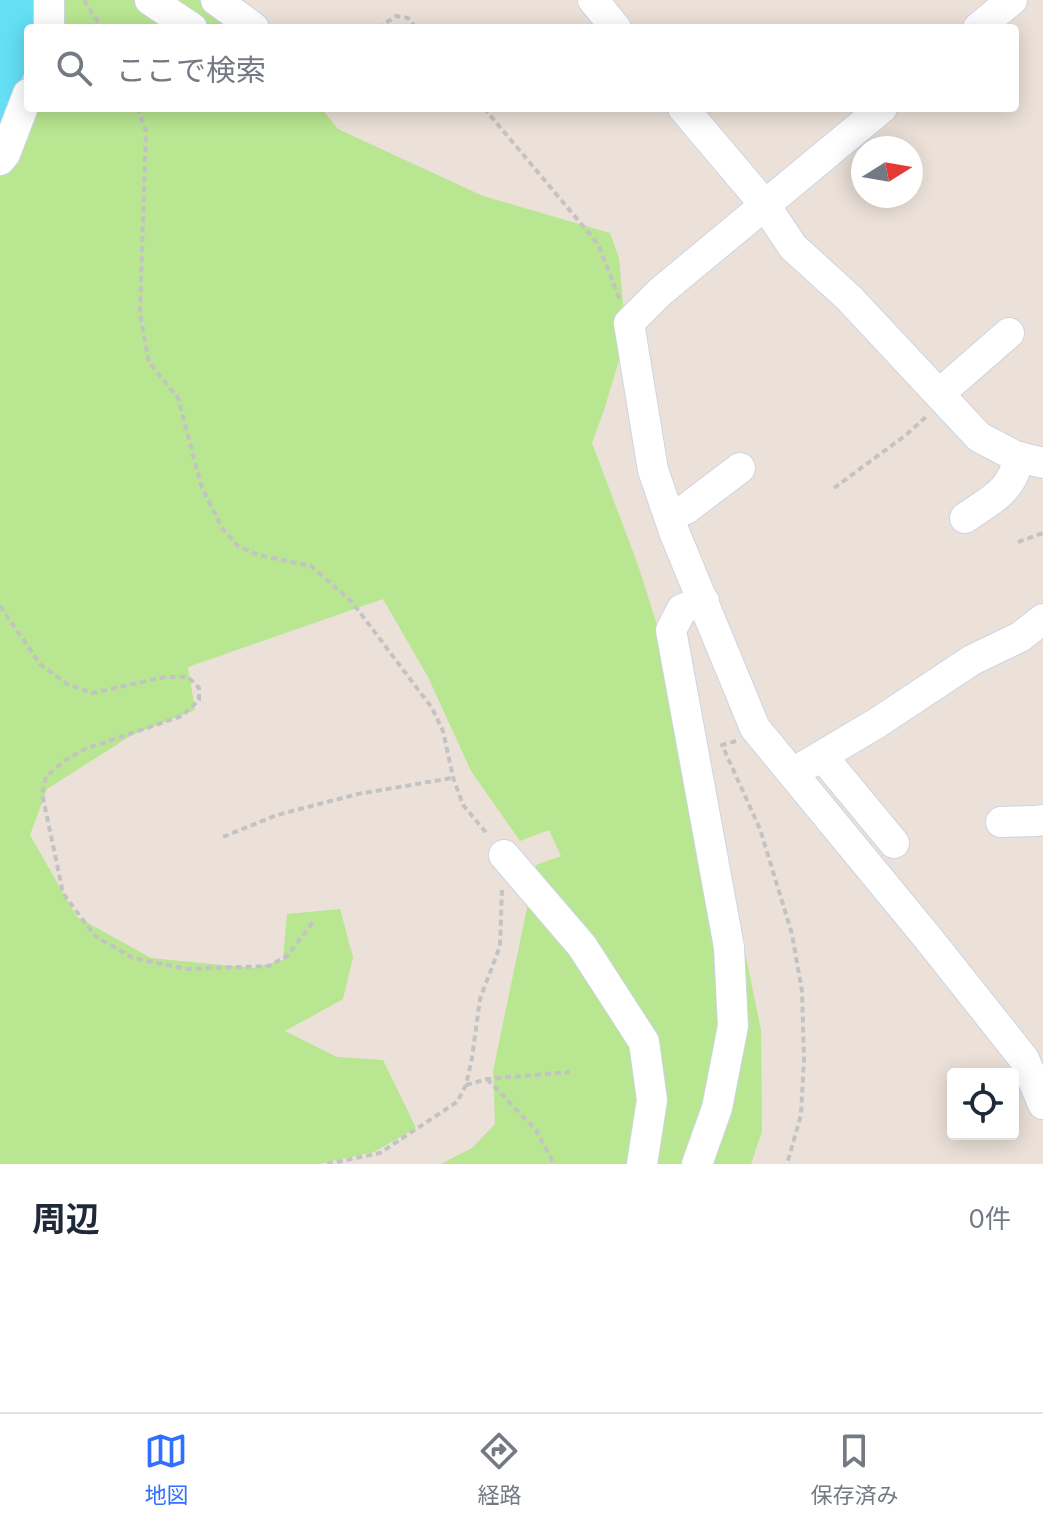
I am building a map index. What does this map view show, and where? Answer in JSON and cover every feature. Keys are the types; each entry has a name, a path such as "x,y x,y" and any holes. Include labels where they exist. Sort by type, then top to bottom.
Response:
{"street":[{"path":"49,0 49,24"},
{"path":"150,0 186,24"},
{"path":"216,0 249,24"},
{"path":"593,0 613,24"},
{"path":"983,24 1012,0"},
{"path":"0,160 24,104"},
{"path":"686,112 765,205 793,247 849,298 979,437 1031,460 1016,472 1006,489 965,518"},
{"path":"877,112 660,292 629,323 653,470 755,728 1024,1059 1043,1104"},
{"path":"942,397 1009,333"},
{"path":"669,516 686,509 740,468"},
{"path":"697,1164 717,1108 733,1026 729,947 671,630 682,609 704,601"},
{"path":"793,773 877,723 972,660 1020,637 1043,619"},
{"path":"822,756 894,843"},
{"path":"1001,822 1043,820"},
{"path":"504,855 582,946 644,1042 652,1100 642,1164"}],"path":[{"path":"84,0 99,24"},
{"path":"384,24 396,16 408,18 413,24"},
{"path":"139,112 146,131 140,314 149,362 178,398 201,485 222,528 238,546 258,555 311,566 352,602 432,708 443,731 463,805 504,855 500,946 480,999 466,1085 457,1102 380,1153 327,1164"},
{"path":"487,112 598,244 629,323"},
{"path":"834,488 906,435 942,397"},
{"path":"1018,542 1043,533"},
{"path":"0,606 40,664 67,684 92,693 165,677 188,677 199,688 199,700 182,716 85,749 64,761 46,777 42,793 63,893 95,936 133,958 187,969 269,966 287,956 313,922"},
{"path":"761,736 722,745 760,829 792,934 802,991 804,1059 801,1115 787,1164"},
{"path":"223,837 277,815 358,794 453,777"},
{"path":"466,1085 487,1079 570,1072"},
{"path":"487,1079 536,1130 554,1164"}],"green space":[{"path":"42,0 221,0 245,24 40,24"},
{"path":"25,112 324,112 338,129 483,196 610,233 619,258 626,337 592,443 638,565 716,811 761,1030 762,1131 751,1164 441,1164 472,1148 495,1124 493,1071 536,865 561,856 549,830 520,841 471,771 428,677 383,599 188,667 195,710 132,735 47,789 30,835 77,917 151,958 254,968 283,960 287,914 340,909 353,957 343,999 285,1031 337,1057 383,1060 416,1128 374,1152 319,1164 0,1164 0,148"}],"water":[{"path":"0,0 39,0 38,24 24,24 24,74 0,127"}]}
